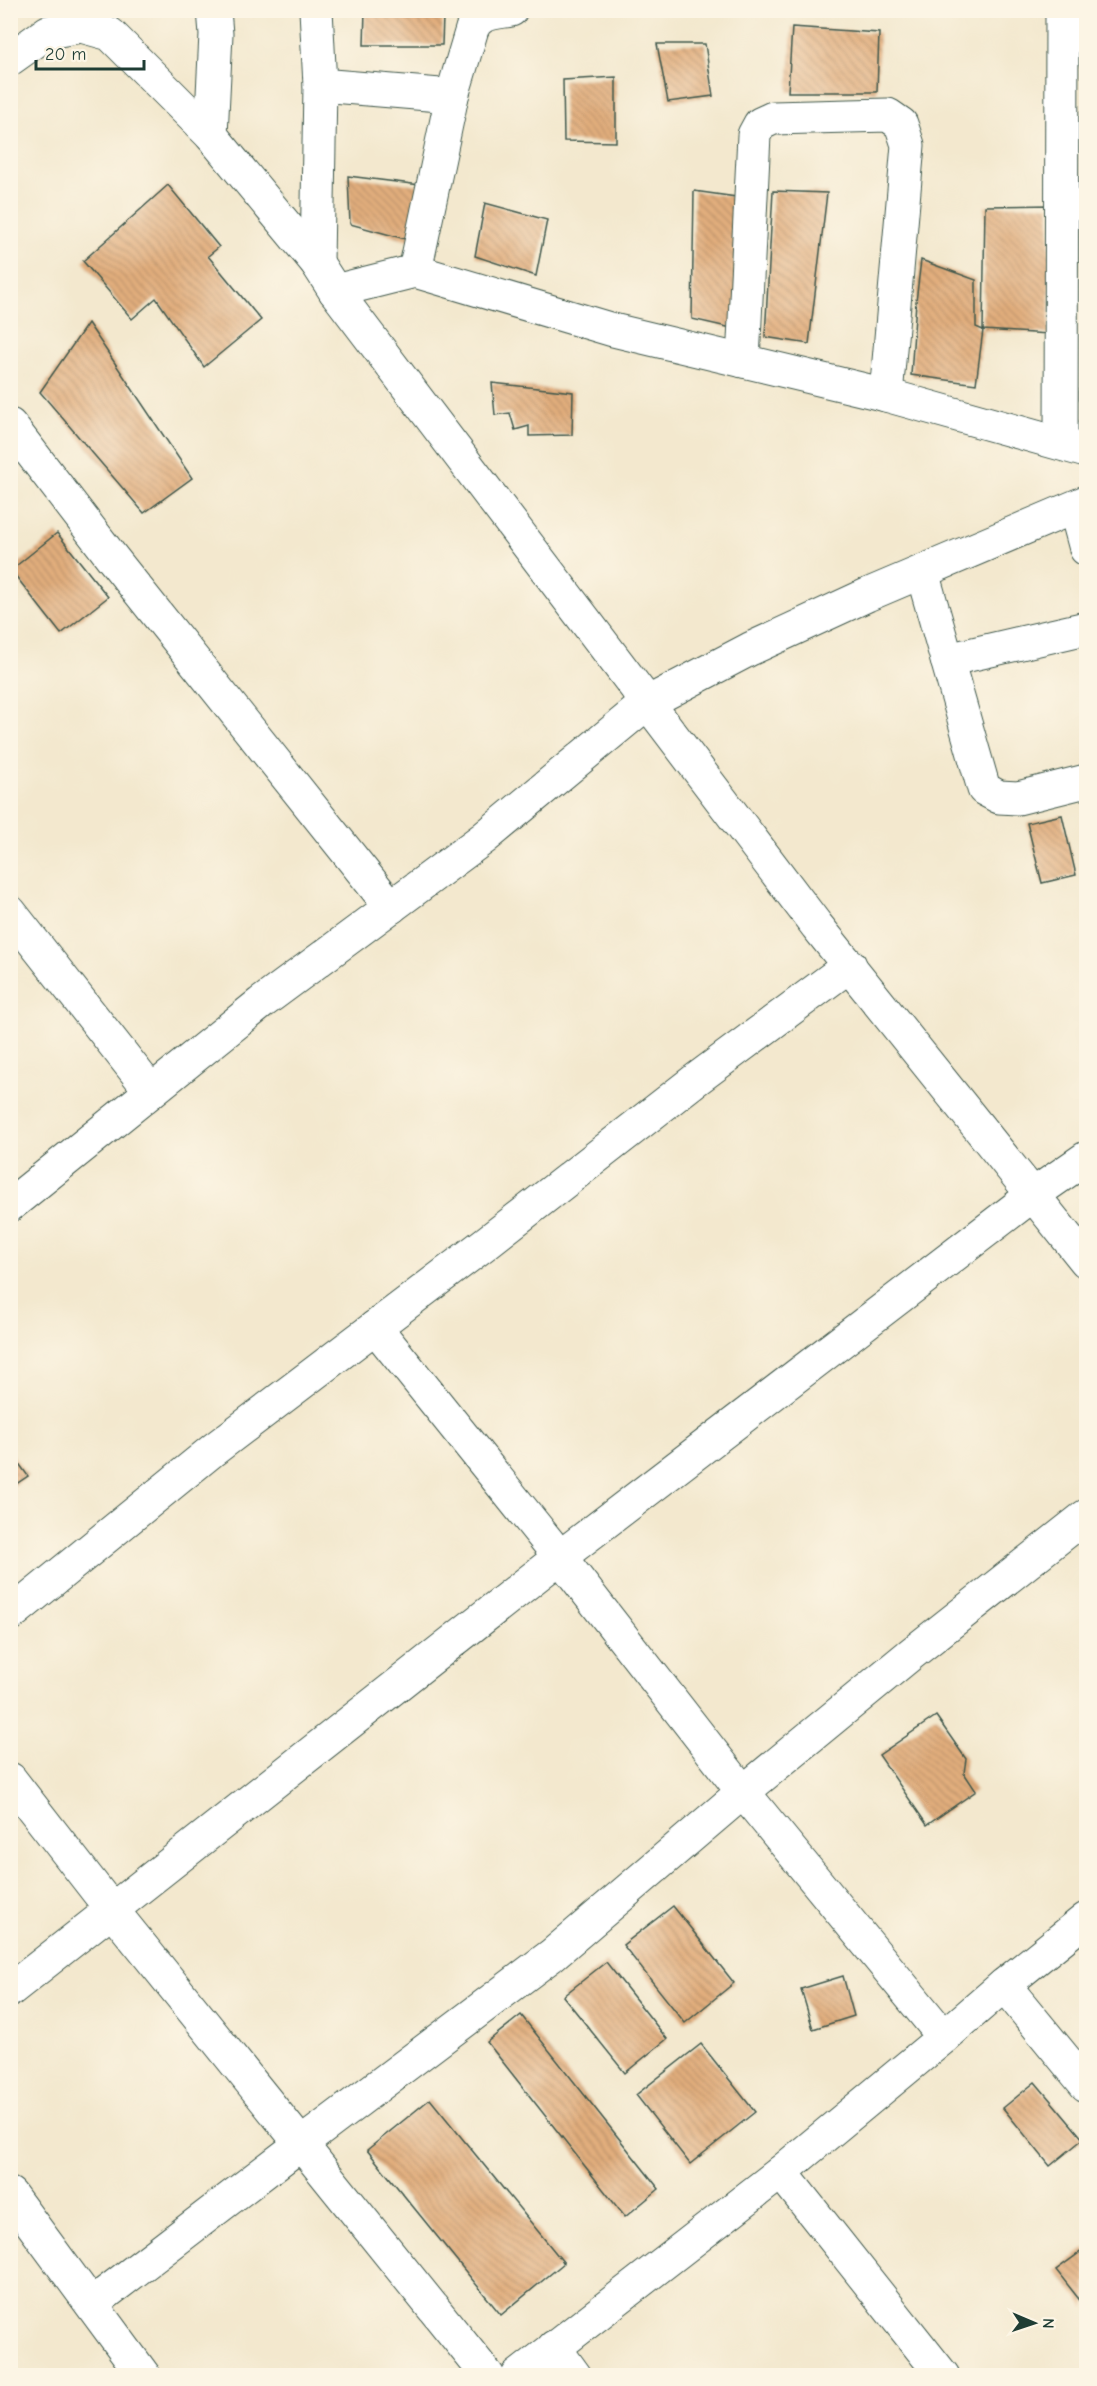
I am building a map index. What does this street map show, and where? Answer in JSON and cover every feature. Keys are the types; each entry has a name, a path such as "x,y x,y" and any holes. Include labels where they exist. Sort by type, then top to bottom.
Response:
{"street":[{"path":"212,135 216,34 214,10"},
{"path":"316,10 320,85 317,263"},
{"path":"415,271 452,96 476,20 484,15 511,10"},
{"path":"335,291 415,271 613,330 886,395 1074,447 1062,10"},
{"path":"10,59 48,32 81,26 110,34 212,135 317,263 335,291 817,926 1086,1261"},
{"path":"320,85 452,96"},
{"path":"743,361 754,135 760,124 773,118 888,115 901,124 908,146 886,395"},
{"path":"10,425 120,568 390,907"},
{"path":"10,1204 261,1003 484,838 648,703 750,649 922,572 1081,505 1086,549"},
{"path":"922,572 984,789 999,797 1018,798 1086,781"},
{"path":"947,660 1086,628"},
{"path":"10,912 151,1091"},
{"path":"10,1615 213,1450 694,1081 850,965"},
{"path":"10,1990 560,1557 1034,1194 1086,1158"},
{"path":"375,1327 560,1557 743,1792 944,2037"},
{"path":"93,2302 552,1955 743,1792 911,1654 1086,1516"},
{"path":"10,1779 112,1910 488,2376"},
{"path":"518,2376 781,2172 1086,1919"},
{"path":"1004,1985 1086,2085"},
{"path":"781,2172 943,2376"},
{"path":"10,2194 93,2302 144,2376"},
{"path":"554,2347 575,2376"}],"building":[{"path":"365,10 462,10 463,21 443,17 442,45 364,45"},
{"path":"792,27 879,33 877,92 788,92"},
{"path":"657,44 705,44 713,96 668,102"},
{"path":"616,77 616,142 564,141 563,80"},
{"path":"348,176 428,186 416,242 350,224"},
{"path":"168,185 219,247 208,256 261,320 204,367 156,298 132,319 83,261"},
{"path":"694,191 743,198 736,329 692,319"},
{"path":"773,191 827,193 809,344 765,337"},
{"path":"485,203 547,220 536,276 475,256"},
{"path":"1050,205 1049,334 983,330 985,206"},
{"path":"921,260 976,280 976,327 983,330 976,384 911,375"},
{"path":"88,323 192,478 144,513 40,392"},
{"path":"492,383 573,392 572,435 529,436 529,426 515,430 510,413 495,415"},
{"path":"57,533 108,597 61,634 11,570"},
{"path":"1062,815 1076,875 1042,883 1027,823"},
{"path":"10,1451 28,1476 10,1488"},
{"path":"936,1716 966,1759 964,1773 976,1791 927,1825 879,1755"},
{"path":"673,1906 734,1983 685,2023 623,1945"},
{"path":"606,1962 667,2039 625,2073 563,1996"},
{"path":"843,1976 854,2016 813,2029 801,1989"},
{"path":"521,2015 659,2189 625,2217 487,2042"},
{"path":"701,2044 755,2112 690,2164 636,2095"},
{"path":"1035,2082 1083,2139 1050,2166 1003,2108"},
{"path":"430,2099 564,2263 501,2315 367,2150"},
{"path":"1086,2248 1086,2308 1056,2270"}]}
